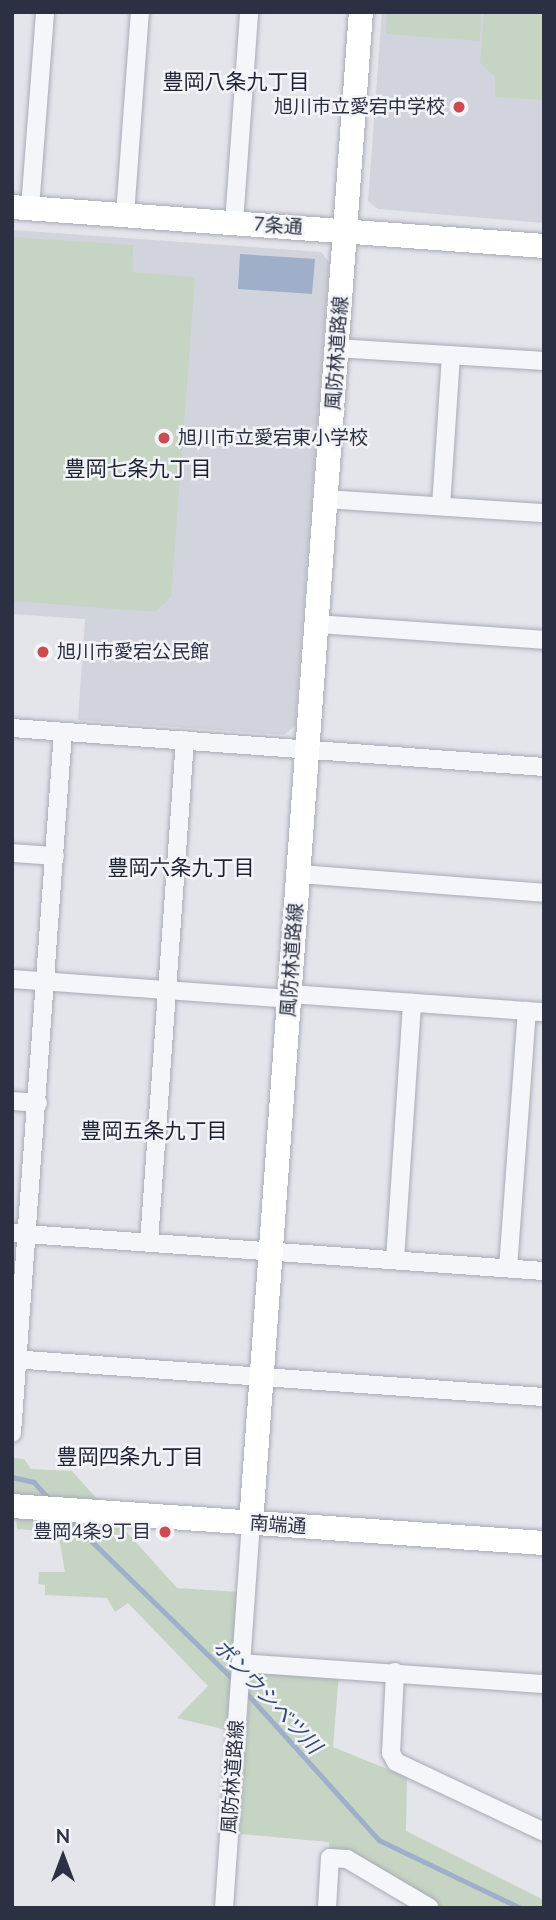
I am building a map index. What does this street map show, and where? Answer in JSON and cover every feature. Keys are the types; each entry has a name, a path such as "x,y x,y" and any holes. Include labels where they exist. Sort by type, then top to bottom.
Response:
{"street":[{"path":"21,208 44,12"},
{"path":"125,215 141,12"},
{"path":"234,223 249,12"},
{"name":"風防林道路線","path":"224,1908 361,12"},
{"name":"7条通","path":"21,208 544,246"},
{"path":"337,348 544,362"},
{"path":"441,506 451,355"},
{"path":"326,499 441,506 543,508"},
{"path":"317,624 544,640"},
{"path":"12,728 544,767"},
{"path":"12,1433 20,1233 38,1103 63,732"},
{"path":"149,1242 185,740"},
{"path":"12,853 55,856"},
{"path":"299,874 544,893"},
{"path":"12,979 535,1011 508,1268"},
{"path":"395,1260 412,1003"},
{"path":"12,1101 38,1103"},
{"path":"20,1233 544,1270"},
{"path":"16,1359 544,1397"},
{"name":"南端通","path":"23,1507 544,1543"},
{"path":"241,1666 395,1672 544,1684"},
{"path":"395,1672 391,1753 396,1762 544,1832"},
{"path":"327,1908 330,1858 347,1859 408,1903 430,1908"}],"shaded area":[{"name":"旭川市立愛宕中学校","path":"382,12 544,12 544,223 378,209 368,201"},
{"name":"旭川市立愛宕東小学校","path":"12,230 321,252 329,262 295,726 284,735 78,720 85,619 12,614"}],"green space":[{"path":"387,12 481,12 480,41 386,34"},
{"path":"484,12 544,12 544,100 495,97 495,77 480,63"},
{"path":"12,237 133,245 132,272 195,277 171,597 155,612 12,601"},
{"path":"12,1458 24,1459 31,1469 72,1471 177,1588 239,1592 230,1731 177,1718 208,1686 128,1603 115,1612 107,1598 45,1595 45,1585 38,1584 39,1572 65,1572 58,1532 17,1529"},
{"path":"251,1667 339,1674 333,1747 407,1777 406,1831 544,1900 544,1908 430,1908 330,1858 329,1842 240,1834"}],"water":[{"path":"240,254 315,259 312,294 238,289"}],"waterway":[{"name":"ポンウシベツ川","path":"12,1477 34,1482 50,1500"},
{"name":"ポンウシベツ川","path":"69,1519 235,1681"},
{"name":"ポンウシベツ川","path":"244,1690 379,1840 521,1908"}],"place":[{"name":"旭川市立愛宕中学校","path":"459,107"},
{"name":"旭川市立愛宕東小学校","path":"164,438"},
{"name":"旭川市愛宕公民館","path":"43,652"},
{"name":"豊岡4条9丁目","path":"165,1532"}],"district":[{"name":"豊岡八条九丁目","path":"236,81"},
{"name":"豊岡七条九丁目","path":"138,468"},
{"name":"豊岡六条九丁目","path":"181,867"},
{"name":"豊岡五条九丁目","path":"154,1130"},
{"name":"豊岡四条九丁目","path":"130,1456"}]}
